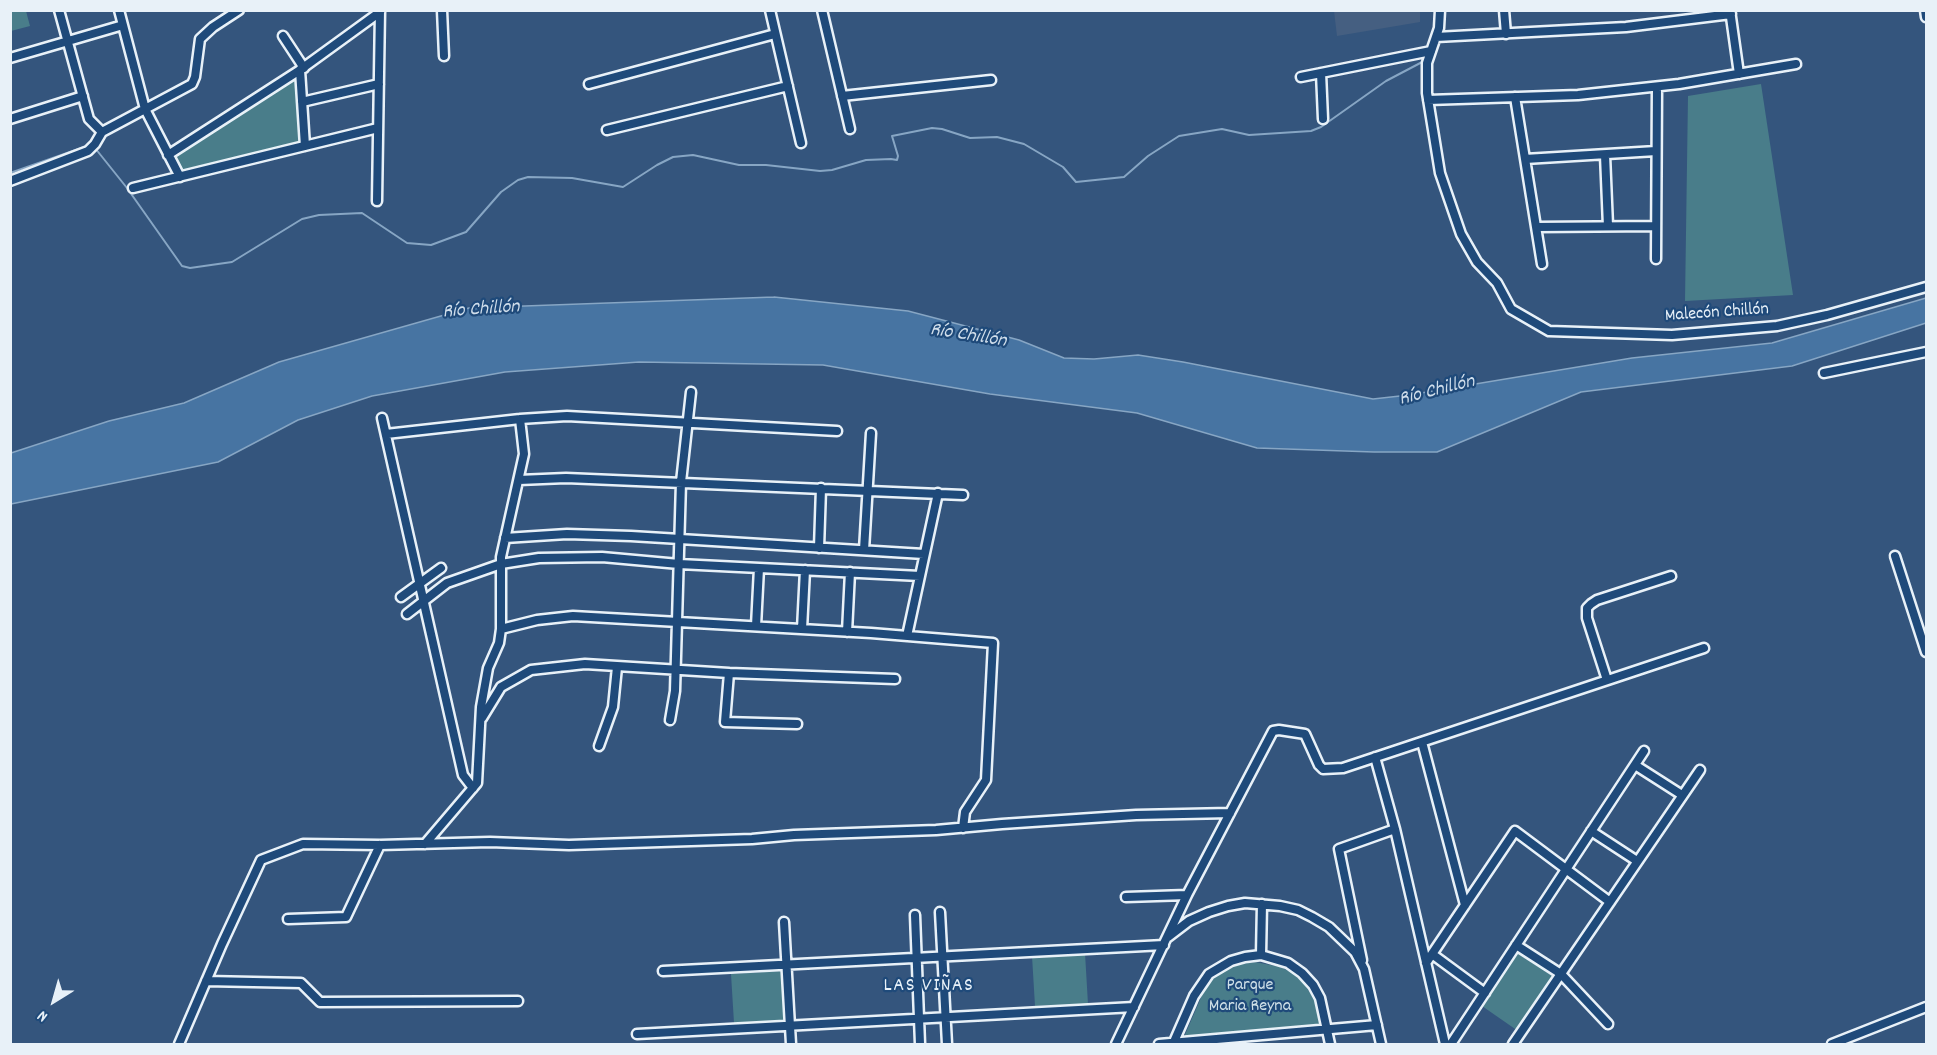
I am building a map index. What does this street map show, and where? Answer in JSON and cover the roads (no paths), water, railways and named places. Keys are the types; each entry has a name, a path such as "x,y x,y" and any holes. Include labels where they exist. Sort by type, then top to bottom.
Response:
{"street":[{"path":"59,10 89,119 102,132"},
{"path":"119,10 145,110 180,177"},
{"path":"10,181 88,151 102,132 192,84 200,39 213,27 239,10"},
{"path":"442,10 444,56"},
{"path":"770,10 801,143"},
{"path":"822,10 850,129"},
{"path":"1440,10 1439,28 1427,63 1428,100 1578,95 1657,87 1796,64"},
{"path":"1504,10 1506,34"},
{"path":"1925,10 1926,17"},
{"path":"168,155 302,69 380,11"},
{"path":"377,201 380,11"},
{"path":"1436,37 1626,27 1692,15 1731,12 1739,74"},
{"path":"10,58 123,25"},
{"path":"589,84 775,34"},
{"path":"283,36 302,69 305,146"},
{"path":"1301,77 1431,51"},
{"path":"1321,73 1323,119"},
{"path":"842,96 991,80"},
{"path":"302,102 379,84"},
{"path":"607,130 788,86"},
{"path":"1656,259 1657,87"},
{"path":"10,119 83,96"},
{"path":"1515,97 1542,264"},
{"name":"Malecón Chillón","path":"1428,100 1440,173 1461,234 1477,262 1497,283 1511,309 1549,331 1672,335 1777,326 1827,315 1926,287"},
{"path":"133,188 378,128"},
{"path":"1525,159 1656,151"},
{"path":"1605,154 1608,226"},
{"path":"1537,227 1656,226"},
{"path":"1824,374 1926,352"},
{"path":"670,720 675,691 681,482 691,392"},
{"path":"386,434 567,416 837,431"},
{"path":"382,418 463,775 473,788"},
{"path":"425,844 478,780 481,707 488,668 499,643 501,628 501,564 524,454 519,419"},
{"path":"864,550 871,433"},
{"path":"519,480 566,478 963,495"},
{"path":"819,548 821,488"},
{"path":"906,636 938,494"},
{"path":"505,538 567,534 924,554"},
{"path":"1895,556 1926,652"},
{"path":"407,614 447,583 501,564 539,558 602,557 679,564 920,576"},
{"path":"401,597 441,568"},
{"path":"756,626 759,568"},
{"path":"802,629 805,570"},
{"path":"847,632 850,572"},
{"path":"1607,680 1587,618 1587,608 1598,600 1671,576"},
{"path":"501,628 537,620 573,616 993,643 986,780 965,812 963,828"},
{"path":"1116,1044 1187,895 1273,731 1305,734 1323,769 1343,768 1704,648"},
{"path":"480,721 501,687 531,670 585,664 675,671 895,679"},
{"path":"599,746 613,707 617,667"},
{"path":"729,673 725,722 797,724"},
{"path":"1422,742 1465,905"},
{"path":"1451,1044 1644,751"},
{"path":"1375,757 1395,829 1445,1044"},
{"path":"1635,765 1682,795"},
{"path":"1513,1044 1700,770"},
{"path":"179,1044 261,860 303,844 380,845 490,842 569,845 752,839 794,835 936,830 1136,815 1230,813"},
{"path":"1381,1044 1339,850 1395,829"},
{"path":"1426,963 1515,831 1610,902"},
{"path":"1591,831 1637,861"},
{"path":"288,919 346,917 380,845"},
{"path":"1126,897 1187,895"},
{"path":"663,971 916,958 1166,941 1190,921 1209,912 1245,903 1298,910 1329,927 1355,952 1364,969"},
{"path":"1261,955 1262,904"},
{"path":"940,912 947,1044"},
{"path":"915,915 920,1044"},
{"path":"784,922 791,1044"},
{"path":"1516,945 1561,974 1608,1024"},
{"path":"1432,954 1485,993"},
{"path":"1174,1044 1194,996 1209,974 1231,961 1261,955 1288,963 1313,985 1320,998 1330,1044"},
{"path":"206,981 301,983 320,1002 518,1001"},
{"path":"637,1034 1134,1006"},
{"path":"1832,1044 1926,1007"},
{"path":"1158,1044 1258,1040 1377,1025"}],"water":[{"name":"Río Chillón","path":"774,297 908,311 1019,340 1064,358 1094,359 1138,355 1373,399 1632,358 1772,343 1926,298 1926,323 1792,366 1581,392 1437,452 1257,448 1137,413 990,394 823,365 639,362 505,372 372,396 298,420 218,462 11,504 11,453 109,421 184,403 279,362 469,308"}],"waterway":[{"path":"1443,18 1445,10"},
{"path":"95,148 127,188 182,266 190,268 232,262 302,219 319,215 362,213 407,243 431,245 466,232 501,192 518,180 528,177 572,178 623,187 673,157 693,155 739,165 832,170 866,160 897,160 892,136 932,128 970,138 997,137 1024,144 1063,167 1076,182 1124,177 1148,156 1179,136 1222,129 1249,135 1311,131 1321,127 1386,81 1426,60"},
{"path":"10,173 87,146 90,147"}],"district":[{"name":"LAS VIÑAS","path":"929,987"}],"park label":[{"name":"Parque Maria Reyna","path":"1250,997"}]}
